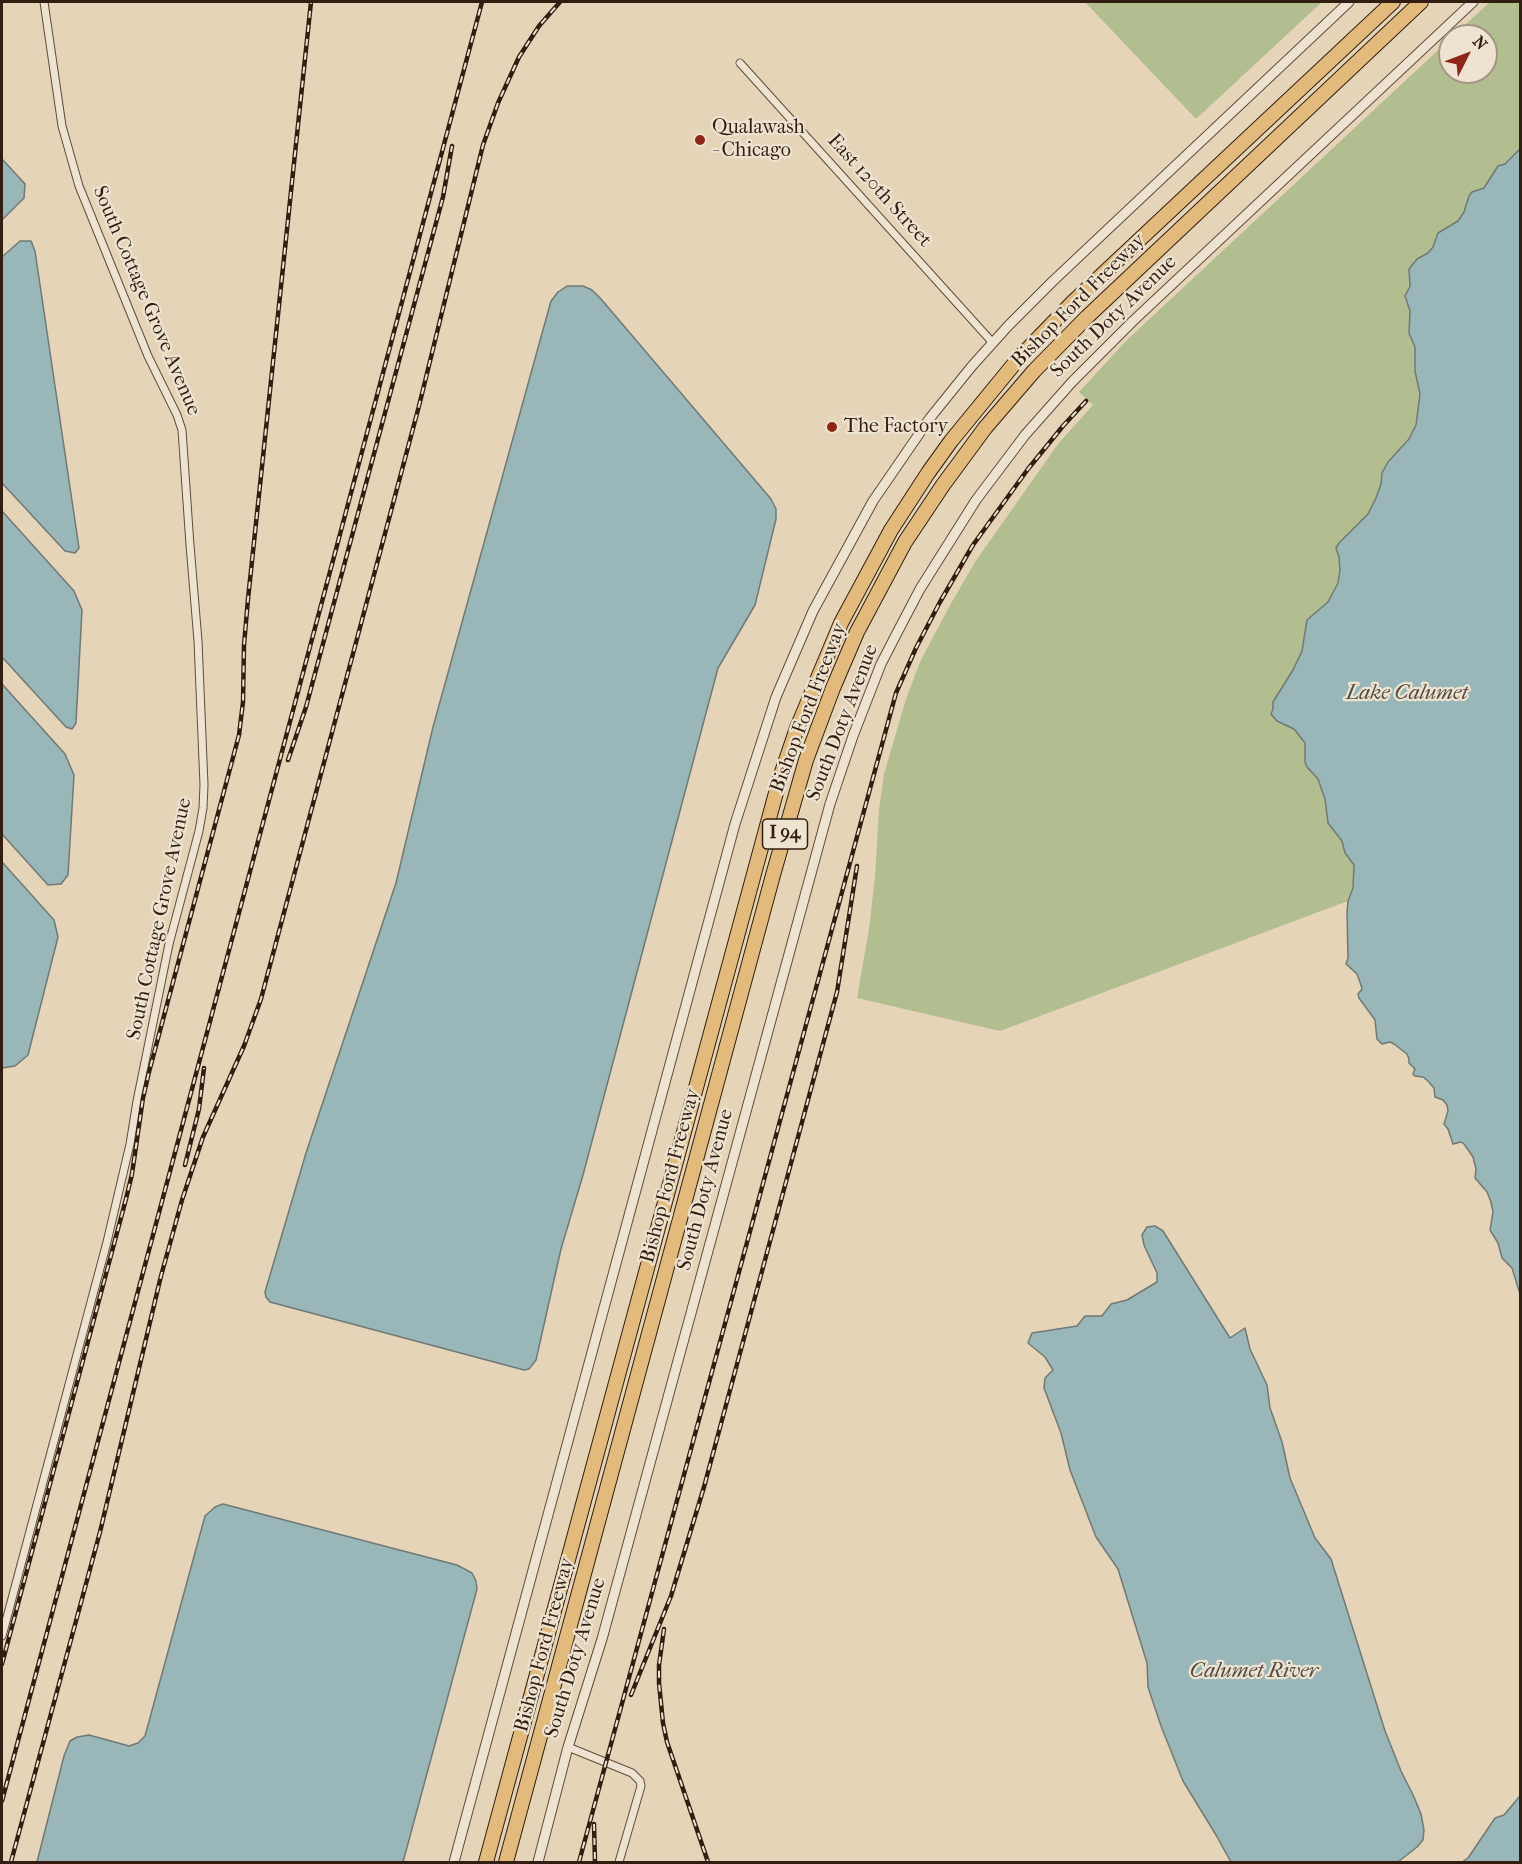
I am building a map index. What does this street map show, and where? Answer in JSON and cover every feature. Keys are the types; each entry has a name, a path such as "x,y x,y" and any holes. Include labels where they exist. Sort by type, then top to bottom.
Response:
{"highway":[{"name":"Bishop Ford Freeway","path":"486,1863 771,810 797,728 841,623 891,530 928,473 964,424 1019,358 1073,302 1393,2"},
{"name":"Bishop Ford Freeway","path":"506,1863 773,875 806,760 857,632 905,543 943,485 985,428 1034,370 1087,316 1421,2"}],"street":[{"name":"South Cottage Grove Avenue","path":"2,1636 107,1242 130,1144 169,944 199,831 204,785 198,641 182,430 148,356 88,212 76,175 62,126 44,2"},
{"path":"454,1863 735,824 761,739 808,621 855,530 884,484 930,418 993,343 1053,281 1349,2"},
{"name":"South Doty Avenue","path":"538,1863 568,1747 602,1639 831,804 853,736 881,664 920,589 976,500 1025,435 1066,388 1133,321 1473,2"},
{"name":"East 120th Street","path":"740,63 993,343"},
{"path":"568,1747 632,1773 640,1781 641,1786 620,1863"}],"green space":[{"path":"1085,2 1322,2 1196,119"},
{"path":"1490,2 1520,2 1520,149 1505,164 1498,166 1484,188 1469,196 1464,212 1458,221 1443,229 1434,247 1416,259 1405,299 1410,311 1409,333 1415,347 1415,371 1420,394 1416,425 1409,439 1388,462 1382,473 1381,484 1368,514 1339,543 1338,582 1328,602 1307,620 1302,651 1273,702 1271,714 1277,721 1294,729 1305,744 1305,762 1318,779 1325,799 1328,823 1342,841 1345,853 1354,865 1353,888 1348,901 1000,1031 857,998 869,929 884,774 906,699 920,662 975,562 1058,444 1093,405 1079,392 1127,340 1438,50 1438,84 1498,84 1498,24 1466,24"}],"water":[{"name":"Lake Calumet","path":"1520,149 1520,1294 1512,1268 1502,1258 1498,1243 1490,1230 1493,1212 1491,1202 1487,1192 1475,1178 1476,1169 1473,1157 1461,1142 1453,1144 1444,1124 1448,1111 1447,1105 1443,1100 1435,1097 1434,1088 1428,1081 1413,1074 1415,1069 1409,1063 1407,1054 1390,1042 1382,1044 1377,1039 1375,1020 1359,998 1358,994 1362,989 1357,974 1346,964 1348,958 1347,912 1353,888 1354,865 1345,853 1342,841 1328,823 1325,799 1318,779 1305,762 1305,743 1294,729 1277,721 1271,714 1273,702 1302,651 1307,620 1328,602 1338,583 1340,570 1336,548 1368,514 1381,484 1382,473 1388,462 1409,439 1416,425 1420,394 1415,371 1415,347 1409,333 1410,311 1405,296 1410,286 1409,269 1417,259 1433,247 1438,233 1458,221 1472,192 1484,188 1498,166 1505,164"},
{"path":"2,159 25,184 24,198 2,220"},
{"path":"20,241 31,241 35,251 79,548 75,553 65,551 2,483 2,257"},
{"path":"567,286 583,286 592,290 601,299 771,499 776,509 776,519 755,605 718,668 583,1175 561,1249 536,1360 529,1369 524,1370 270,1302 265,1292 306,1153 396,883 433,727 551,301"},
{"path":"2,511 74,591 82,610 76,723 72,729 66,727 2,657"},
{"path":"2,684 65,754 74,775 68,875 61,884 48,885 2,834"},
{"path":"2,862 54,920 58,937 28,1055 15,1066 2,1068"},
{"name":"Calumet River","path":"1155,1226 1163,1231 1230,1338 1245,1328 1250,1349 1267,1385 1270,1408 1282,1442 1290,1478 1315,1538 1331,1559 1385,1731 1421,1814 1423,1840 1398,1862 1231,1862 1183,1781 1161,1726 1148,1687 1147,1663 1118,1569 1096,1537 1070,1470 1061,1433 1044,1388 1045,1378 1053,1370 1045,1357 1028,1343 1032,1333 1077,1326 1085,1316 1102,1316 1111,1304 1127,1300 1157,1282 1157,1273 1144,1245 1142,1235 1147,1227"},
{"path":"223,1504 457,1565 472,1573 477,1589 403,1862 37,1862 64,1756 70,1741 89,1735 129,1746 138,1743 145,1736 205,1516 215,1507"},
{"path":"1520,1796 1520,1862 1462,1862 1468,1858 1495,1818 1504,1815"}],"railway":[{"path":"2,1664 126,1199 149,1072 239,735 243,702 248,599 311,2"},
{"path":"2,1801 482,2"},
{"path":"11,1862 100,1532 161,1276 182,1200 203,1137 244,1046 261,999 419,406 483,145 498,103 519,57 539,26 560,2"},
{"path":"288,760 306,707 443,197 452,146"},
{"path":"579,1862 896,693 916,648 973,545 1028,469 1086,401"},
{"path":"631,1695 671,1596 704,1487 837,992 857,866"},
{"path":"185,1165 199,1109 204,1068"},
{"path":"664,1629 659,1665 663,1723 667,1742 708,1862"},
{"path":"594,1824 595,1862"}],"place":[{"name":"Qualawash - Chicago","path":"700,140"},
{"name":"The Factory","path":"832,427"}]}
